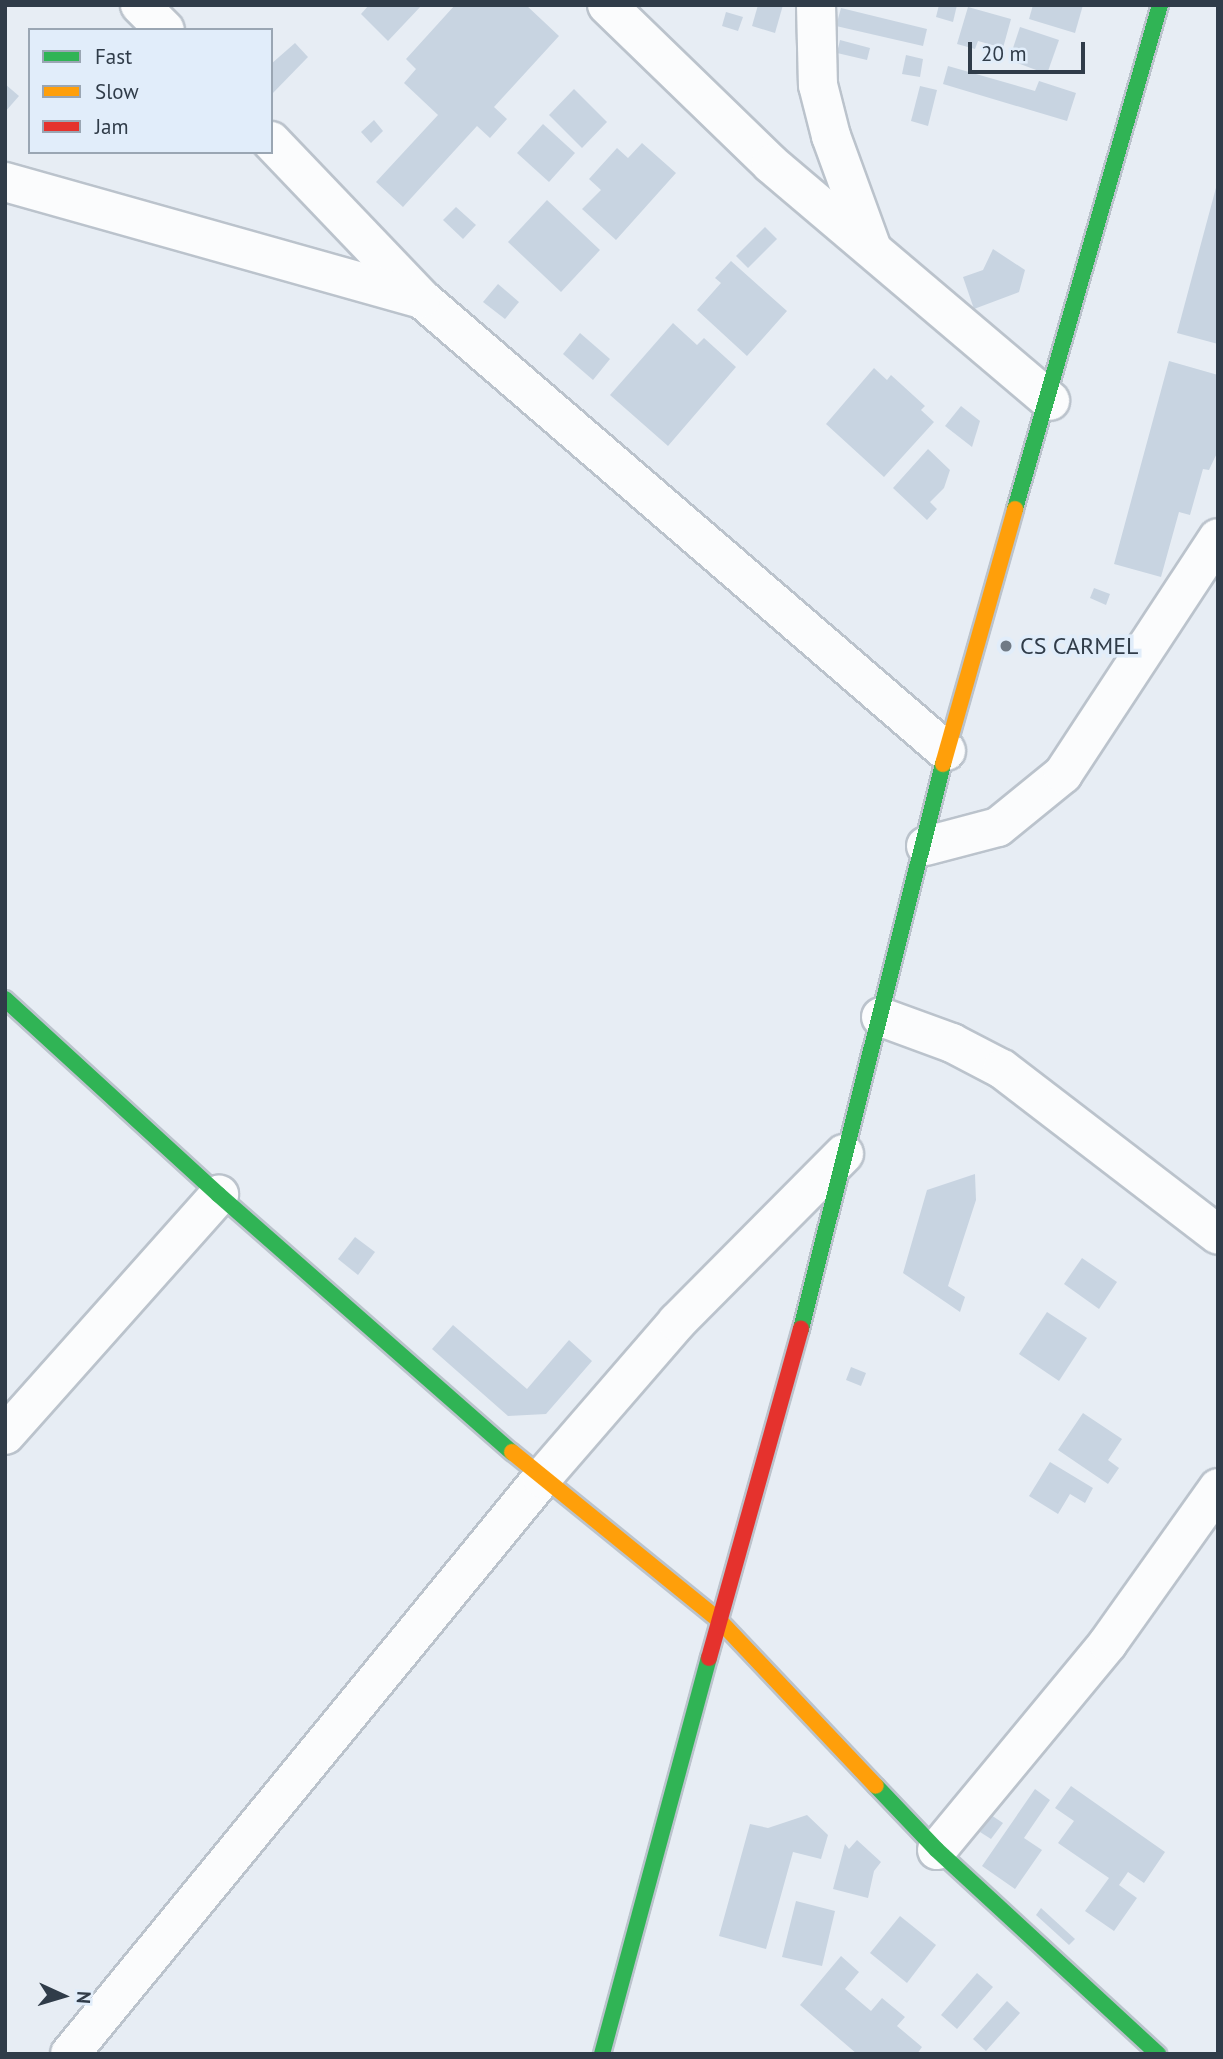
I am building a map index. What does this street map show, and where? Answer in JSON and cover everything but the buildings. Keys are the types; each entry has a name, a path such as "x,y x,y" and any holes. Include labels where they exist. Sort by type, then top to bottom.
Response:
{"street":[{"path":"607,5 771,164 1049,401"},
{"path":"816,5 818,85 831,136 872,250"},
{"path":"602,2054 719,1620 775,1431 844,1154 926,846 946,751 1049,401 1160,5"},
{"path":"273,143 422,299 946,751"},
{"path":"5,182 422,299"},
{"path":"926,846 998,827 1063,774 1218,538"},
{"path":"5,999 219,1195 542,1478 719,1620 936,1850 1158,2054"},
{"path":"881,1017 953,1043 1002,1069 1218,1235"},
{"path":"70,2054 542,1478 677,1322 844,1154"},
{"path":"5,1435 219,1195"},
{"path":"936,1850 1108,1643 1218,1488"}],"traffic: fast":[{"path":"1015,509 1160,5"},
{"path":"801,1329 943,764"},
{"path":"5,999 219,1195 512,1452"},
{"path":"602,2054 709,1658"},
{"path":"876,1786 937,1850 1158,2054"}],"traffic: slow":[{"path":"943,764 1015,509"},
{"path":"512,1452 719,1620 876,1786"}],"traffic: jam":[{"path":"709,1658 801,1329"}],"place":[{"name":"CS CARMEL","path":"1006,646"}]}
